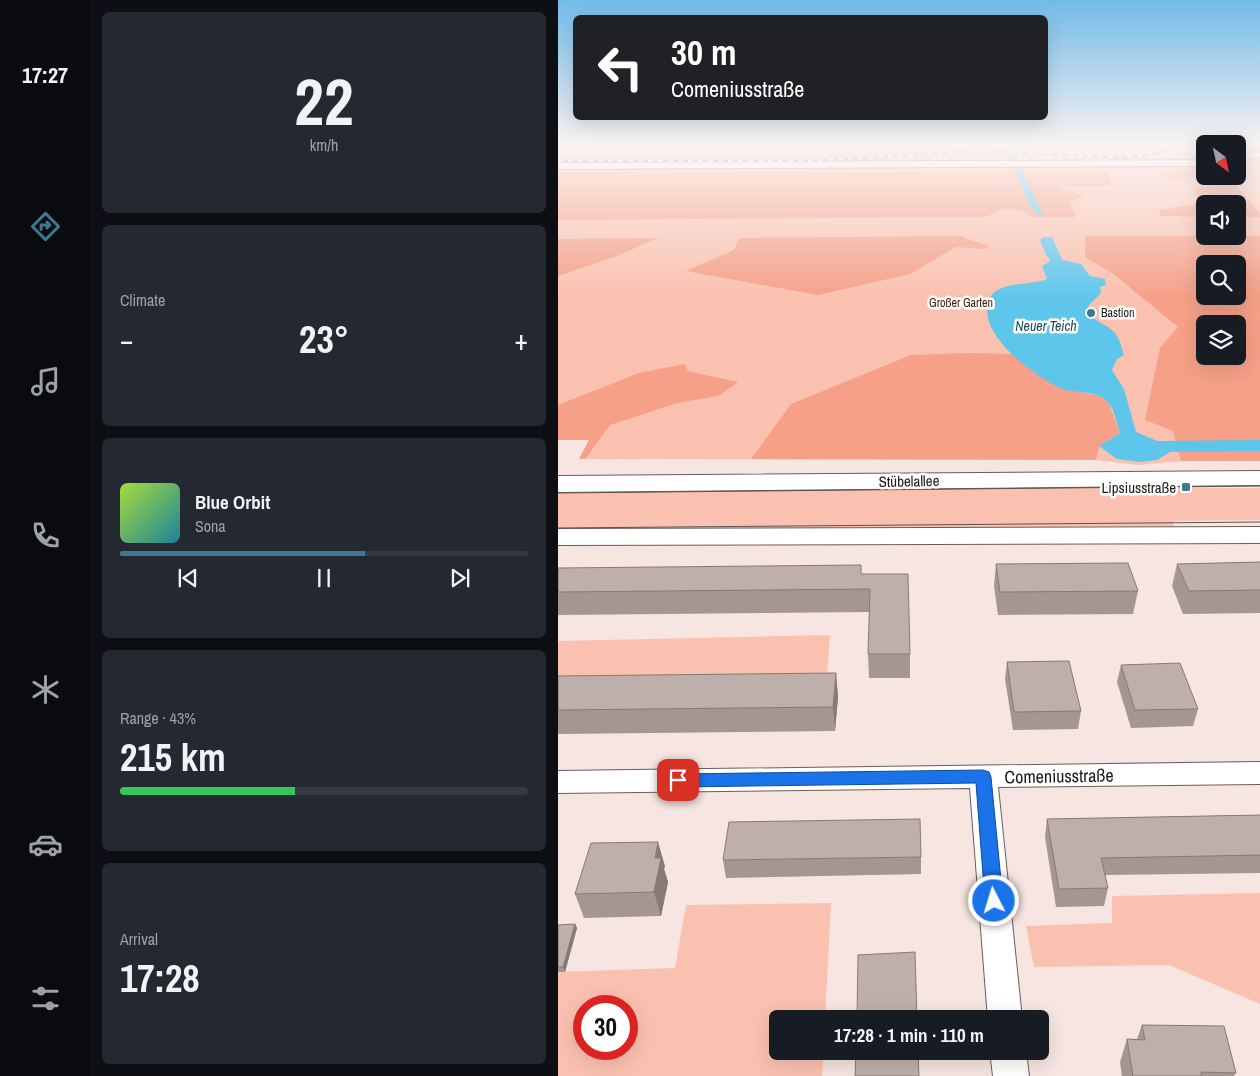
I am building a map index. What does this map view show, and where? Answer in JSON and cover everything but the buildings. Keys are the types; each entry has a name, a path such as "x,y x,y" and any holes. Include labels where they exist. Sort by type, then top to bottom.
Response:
{"main road":[{"name":"Stübelallee","path":"558,484 1260,478"},
{"path":"558,537 1260,534"}],"street":[{"name":"Comeniusstraße","path":"558,782 1260,773"},
{"path":"983,777 1004,1010"},
{"path":"1009,1060 1011,1076"}],"green space":[{"name":"Großer Garten","path":"558,197 1196,197 1196,245 1246,245 1246,197 1260,197 1260,461 1181,461 1139,465 1096,460 579,459 589,440 558,440"},
{"path":"1156,485 1158,488 1260,488 1261,520 1173,521 1174,526 558,531 558,489"},
{"path":"830,635 827,676 558,680 558,641"},
{"path":"1260,893 1260,1004 1169,965 1034,967 1026,926 1112,923 1112,896"},
{"path":"831,903 825,1010 769,1010 769,1060 823,1060 822,1076 558,1076 558,972 675,968 686,905"}],"shaded area":[{"path":"558,197 1080,197 1070,203 1076,217 1031,217 1022,210 1000,210 986,217 558,220"},
{"path":"1246,197 1260,213 1260,217 1246,217"},
{"path":"1196,204 1196,217 1160,216 1159,210"},
{"path":"962,236 989,246 984,249 956,247 910,274 818,295 686,271 734,250 739,238"},
{"path":"1085,236 1196,236 1196,245 1246,245 1246,236 1260,236 1260,461 1181,461 1173,431 1145,420 1160,348 1178,327 1115,275 1085,257"},
{"path":"658,238 617,256 558,276 558,239"},
{"path":"1013,354 1035,373 1063,389 1099,396 1108,401 1120,433 1099,446 1096,460 751,459 791,404 911,355"},
{"path":"685,364 687,371 738,382 718,396 677,403 610,425 586,458 579,459 589,440 558,440 558,405 639,373"}],"water":[{"path":"1027,197 1035,197 1043,215 1037,215"},
{"name":"Neuer Teich","path":"1044,237 1052,237 1062,260 1081,264 1090,276 1105,279 1106,285 1100,287 1101,293 1089,305 1087,311 1114,332 1119,340 1124,355 1117,359 1112,370 1124,389 1136,432 1157,441 1260,440 1260,451 1170,452 1157,460 1140,462 1117,459 1099,446 1120,433 1107,401 1097,395 1065,390 1038,375 1004,346 989,323 987,305 990,297 996,291 1008,286 1047,279 1042,266 1051,260 1046,255 1040,240"}],"tram line":[{"path":"558,493 1261,486"},
{"path":"558,528 1261,522"}],"place":[{"name":"Bastion","path":"1091,313"},
{"name":"Lipsiusstraße","path":"1186,487"}],"route":[{"path":"678,780 983,777 994,901"}]}
